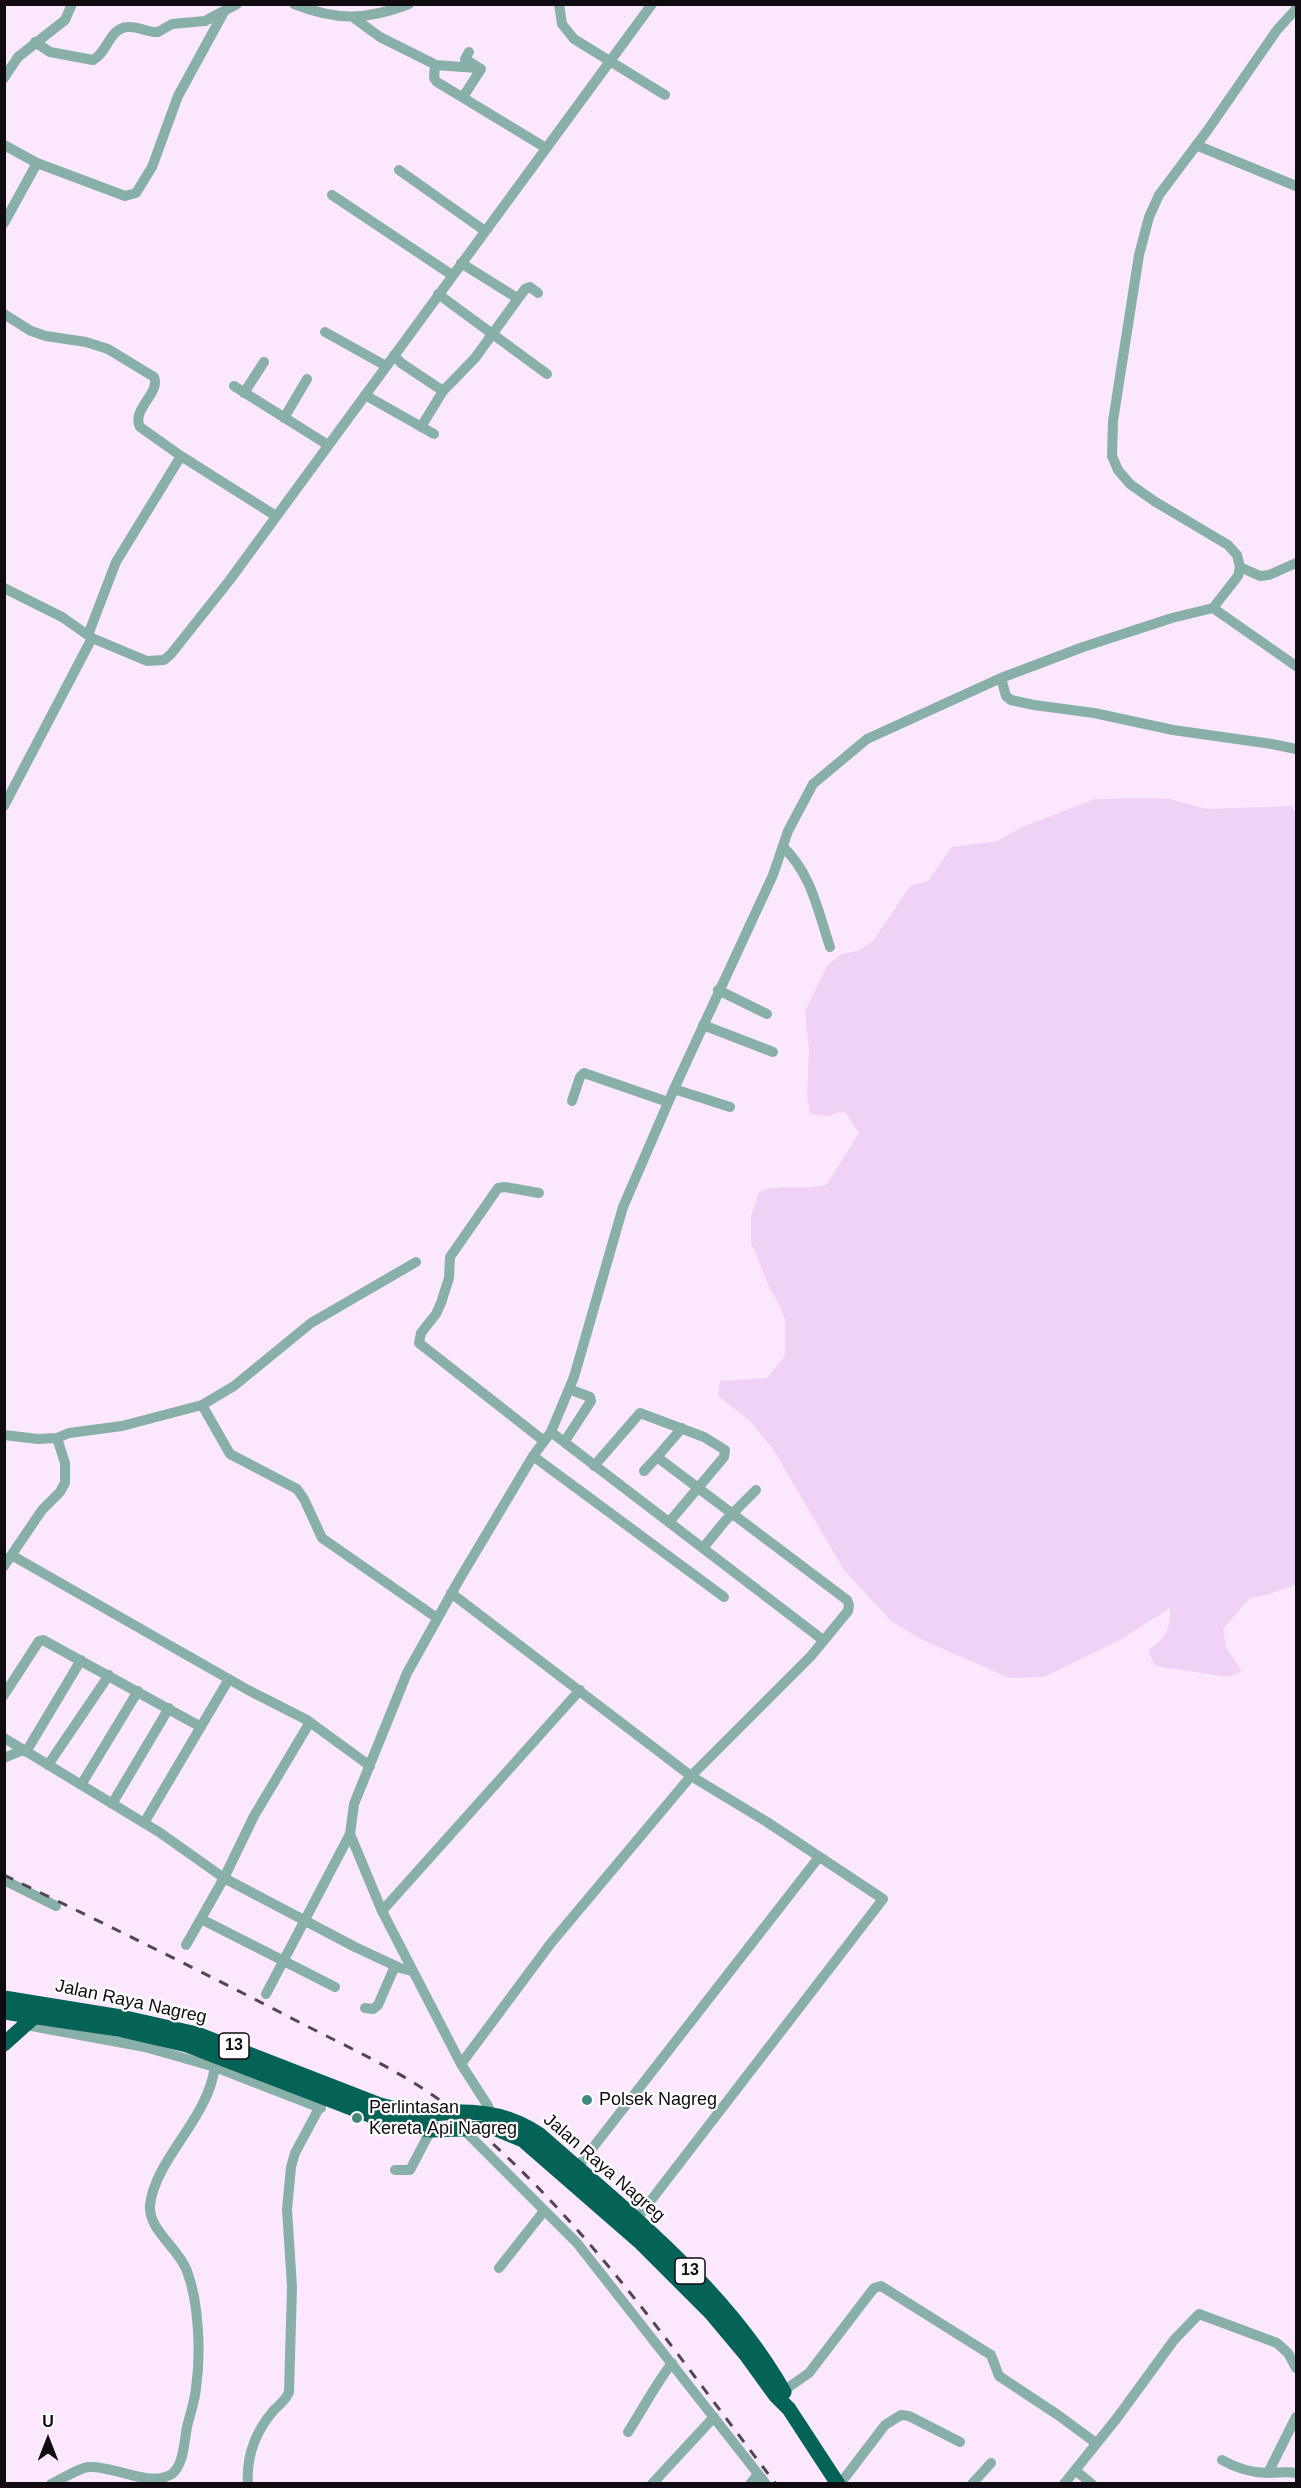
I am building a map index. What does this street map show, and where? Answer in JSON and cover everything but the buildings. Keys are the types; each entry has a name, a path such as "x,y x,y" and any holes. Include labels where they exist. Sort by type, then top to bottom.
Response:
{"highway":[{"name":"Jalan Raya Nagreg","path":"4,1998 121,2017 197,2034 380,2105 403,2111 493,2121 523,2140 675,2275 780,2393"},
{"name":"Jalan Raya Nagreg","path":"4,2012 30,2021 118,2029 188,2045 323,2103 410,2128 463,2129 506,2116 533,2130 709,2289 757,2349 789,2409 839,2484"},
{"path":"4,2044 30,2021"}],"street":[{"path":"4,78 18,57 65,20 72,4"},
{"path":"35,42 50,52 93,60 99,56 114,33 122,28 132,27 158,32 172,24 201,22 237,4"},
{"path":"294,4 320,13 354,18 373,16 409,4"},
{"path":"559,4 562,24 568,33 582,45 665,95"},
{"path":"4,588 35,602 90,637 147,661 164,660 229,581 652,4"},
{"path":"266,1994 351,1834 354,1804 407,1673 451,1593 533,1456 548,1437 569,1389 622,1207 718,990 773,875 788,831 813,784 867,739 1001,678 1083,647 1172,618 1214,608 1233,586 1240,567 1237,555 1228,544 1154,501 1130,484 1118,470 1112,456 1115,409 1139,255 1149,217 1158,195 1277,30 1296,9"},
{"path":"4,145 37,163 99,188 125,196 136,193 152,167 184,83 225,10"},
{"path":"354,18 380,37 435,65 481,69"},
{"path":"469,52 465,59 481,69"},
{"path":"435,65 434,79 546,148"},
{"path":"463,97 481,69"},
{"path":"1196,145 1296,186"},
{"path":"4,223 37,163"},
{"path":"399,170 485,231"},
{"path":"332,195 452,275"},
{"path":"461,263 517,298"},
{"path":"421,427 443,391 476,358 517,298 528,286 537,293"},
{"path":"438,294 493,332 547,374"},
{"path":"4,314 31,331 46,336 86,342 108,349 154,377 155,383 139,415 138,424 181,456 276,516"},
{"path":"325,332 386,366"},
{"path":"394,355 401,363 443,391"},
{"path":"244,393 264,362"},
{"path":"284,418 307,380"},
{"path":"234,386 328,445"},
{"path":"365,395 434,434"},
{"path":"4,806 90,637 116,561 181,456"},
{"path":"1240,567 1260,576 1269,575 1296,563"},
{"path":"1214,608 1296,666"},
{"path":"1001,678 1006,696 1011,700 1026,704 1094,713 1173,730 1296,749"},
{"path":"783,847 801,867 811,888 830,947"},
{"path":"718,990 767,1014"},
{"path":"703,1025 773,1052"},
{"path":"572,1101 580,1077 585,1073 668,1102"},
{"path":"674,1089 730,1107"},
{"path":"539,1193 505,1187 498,1188 450,1257 449,1278 441,1303 421,1334 419,1343 548,1437 564,1441 823,1640"},
{"path":"4,1435 38,1439 57,1438 69,1433 122,1426 202,1406 234,1386 311,1323 416,1262"},
{"path":"564,1441 591,1401 590,1397 569,1389"},
{"path":"202,1406 230,1454 297,1490 304,1499 322,1538 437,1618"},
{"path":"594,1466 640,1413 704,1437 725,1450 724,1457 670,1521"},
{"path":"644,1471 682,1428"},
{"path":"4,1566 13,1556 42,1510 60,1492 64,1483 65,1463 57,1438"},
{"path":"533,1456 724,1597"},
{"path":"461,2064 551,1943 691,1776 811,1656 848,1611 847,1600 700,1487 657,1457"},
{"path":"704,1548 756,1490"},
{"path":"13,1556 229,1679 310,1722 369,1766"},
{"path":"451,1593 691,1776 883,1899 635,2221"},
{"path":"4,1695 41,1640 46,1640 201,1727"},
{"path":"4,1758 24,1751 81,1660"},
{"path":"48,1765 109,1675"},
{"path":"144,1823 229,1679"},
{"path":"382,1911 580,1690"},
{"path":"81,1785 138,1691"},
{"path":"112,1804 169,1708"},
{"path":"186,1945 224,1878 254,1816 310,1722"},
{"path":"4,1738 144,1823 224,1878 305,1922 395,1966 412,1971"},
{"path":"351,1834 382,1911 493,2121"},
{"path":"577,2168 819,1857"},
{"path":"4,1880 56,1906"},
{"path":"201,1919 335,1987"},
{"path":"365,2008 373,2009 378,2005 395,1966"},
{"path":"30,2021 134,2044 215,2067 323,2103 295,2153 289,2182 287,2209 292,2287 289,2392 285,2400 262,2426 247,2460 248,2484"},
{"path":"51,2484 87,2467 150,2481 167,2477 178,2467 196,2388 196,2314 188,2274 181,2257 154,2226 150,2208 153,2192 204,2102 215,2067"},
{"path":"463,2129 576,2243 766,2484"},
{"path":"395,2170 410,2170 431,2130"},
{"path":"498,2268 544,2211"},
{"path":"780,2393 809,2373 876,2286 881,2286 991,2355 999,2376 1096,2443"},
{"path":"1064,2484 1117,2418 1174,2340 1199,2314 1277,2343 1288,2353 1296,2368"},
{"path":"628,2432 651,2397 655,2384 672,2363"},
{"path":"839,2484 885,2425 900,2415 909,2416 960,2442"},
{"path":"652,2484 714,2417"},
{"path":"1268,2473 1296,2417"},
{"path":"1222,2460 1240,2468 1268,2473 1284,2471 1296,2473"},
{"path":"972,2484 991,2463"},
{"path":"1075,2470 1092,2484"},
{"path":"750,2484 758,2474"}],"shaded area":[{"path":"1095,799 1170,799 1207,809 1292,806 1296,814 1296,1585 1250,1598 1223,1629 1226,1647 1242,1672 1228,1677 1155,1666 1148,1650 1166,1633 1170,1608 1120,1640 1044,1677 1010,1678 922,1640 891,1621 844,1570 773,1449 750,1421 718,1396 720,1381 767,1378 785,1356 785,1320 751,1242 751,1216 759,1192 767,1189 827,1184 859,1133 844,1111 828,1116 810,1114 807,1097 809,1050 805,1011 827,966 841,954 858,951 873,941 910,886 928,881 952,847 997,841 1022,827"}],"railway":[{"path":"4,1875 378,2062 419,2086 458,2114 504,2154 588,2243 628,2290 776,2484"}],"place":[{"name":"Polsek Nagreg","path":"587,2100"},
{"name":"Perlintasan Kereta Api Nagreg","path":"357,2118"}]}
